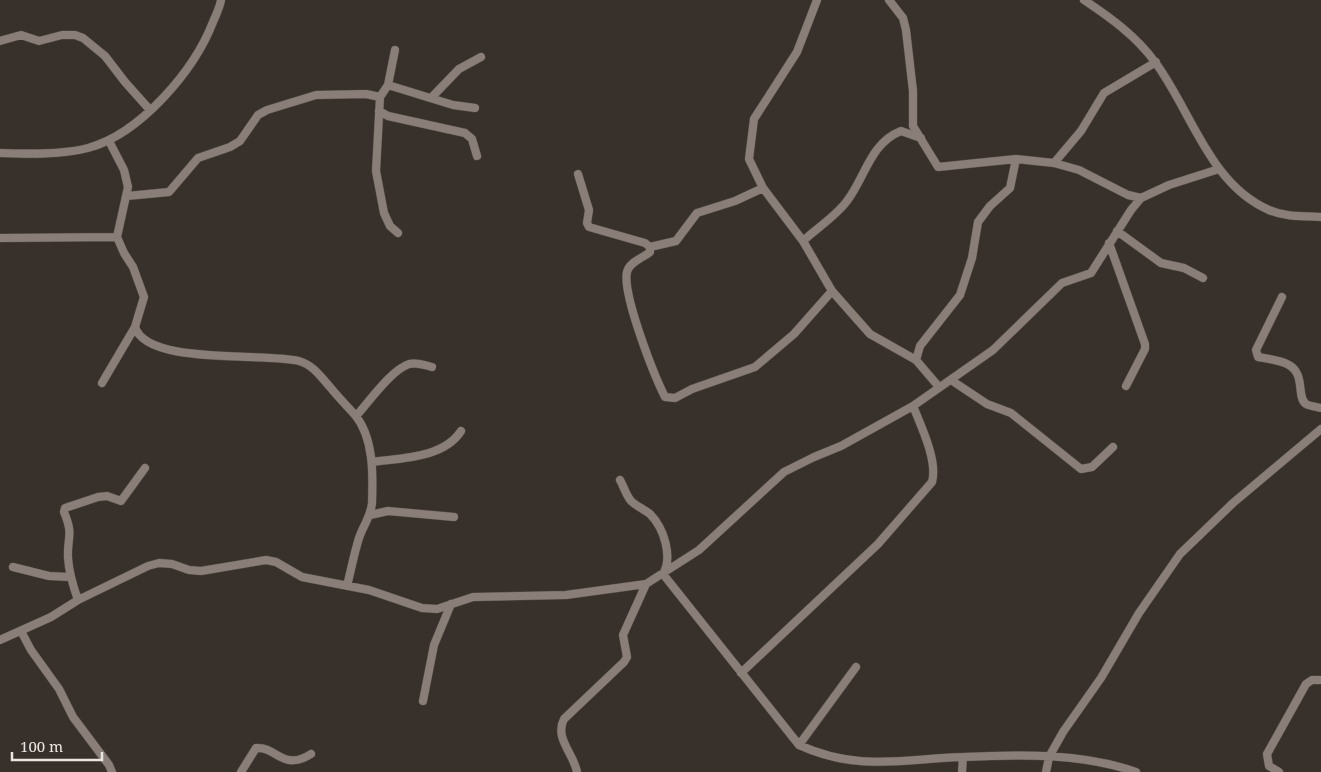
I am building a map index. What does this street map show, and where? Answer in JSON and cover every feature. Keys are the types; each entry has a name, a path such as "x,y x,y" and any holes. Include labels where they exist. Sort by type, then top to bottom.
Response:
{"street":[{"path":"0,153 79,150 108,141 150,110 168,91 197,54 208,34 221,0"},
{"path":"817,0 797,52 754,119 750,159 763,188 803,241 832,291 870,334 916,360 939,387"},
{"path":"889,0 903,18 906,30 913,91 914,126 938,167 1016,159 1054,163 1079,170 1128,195 1141,198"},
{"path":"1084,0 1138,41 1156,62 1219,169 1236,187 1268,210 1288,215 1321,217"},
{"path":"0,40 21,35 39,41 62,35 75,35 83,38 105,56 150,110"},
{"path":"395,50 388,85 380,98 376,171 384,213 390,226 398,233"},
{"path":"431,98 458,69 481,58"},
{"path":"1054,163 1081,131 1104,93 1156,62"},
{"path":"388,85 453,105 475,108"},
{"path":"127,196 169,192 198,158 230,147 240,141 258,115 267,110 316,95 366,94 380,98"},
{"path":"379,110 388,116 465,134 472,138 477,156"},
{"path":"803,241 846,202 876,149 884,142 901,132 921,138"},
{"path":"102,383 135,327 143,303 142,288 117,236 128,187 124,170 108,141"},
{"path":"916,360 920,346 960,294 972,258 978,222 990,206 1010,188 1016,159"},
{"path":"0,640 51,617 117,579 159,563 202,571 266,560 276,562 302,577 376,592 422,608 437,609 473,597 566,595 646,584 699,550 784,472 814,456 841,446 913,406 993,350 1062,283 1091,273 1099,264 1117,231 1141,198 1219,169"},
{"path":"578,174 588,210 587,223 589,226 645,243 650,247"},
{"path":"650,247 676,240 697,213 735,201 763,188"},
{"path":"1117,231 1161,263 1184,268 1204,278"},
{"path":"0,238 117,236"},
{"path":"1109,243 1145,344 1145,349 1126,386"},
{"path":"650,247 650,252 630,265 627,271 627,280 635,321 658,383 665,397 669,398 755,367 794,334 832,291"},
{"path":"1282,298 1256,350 1256,354 1258,357 1288,364 1295,369 1301,381 1305,404 1321,408"},
{"path":"135,327 140,338 164,350 233,358 298,360 312,366 356,416 366,433 372,462 370,515 360,536 347,586"},
{"path":"356,416 396,371 409,364 417,363 432,367"},
{"path":"951,380 988,404 1011,413 1081,469 1092,467 1113,446"},
{"path":"741,673 878,544 932,482 934,474 932,463 913,406"},
{"path":"1046,772 1049,756 1101,678 1167,569 1233,503 1321,429"},
{"path":"372,462 427,453 447,447 461,431"},
{"path":"78,600 70,577 68,550 71,537 70,527 64,512 65,508 98,497 107,496 121,501 145,468"},
{"path":"620,480 633,502 651,515 660,528 668,558 668,567 663,574"},
{"path":"370,515 388,511 454,517"},
{"path":"13,567 49,576 70,577"},
{"path":"663,574 799,745 830,758 890,764 963,756 1049,756 1117,765 1136,772"},
{"path":"577,772 560,726 564,719 624,662 627,657 624,635 626,625 646,584"},
{"path":"423,701 434,645 451,604"},
{"path":"21,631 35,656 59,688 74,717 110,765 112,772"},
{"path":"799,745 856,667"},
{"path":"1279,772 1269,766 1267,754 1306,684 1312,680 1321,680"},
{"path":"241,772 256,748 260,748 280,758 294,761 303,759 311,754"},
{"path":"962,772 963,756"}]}
